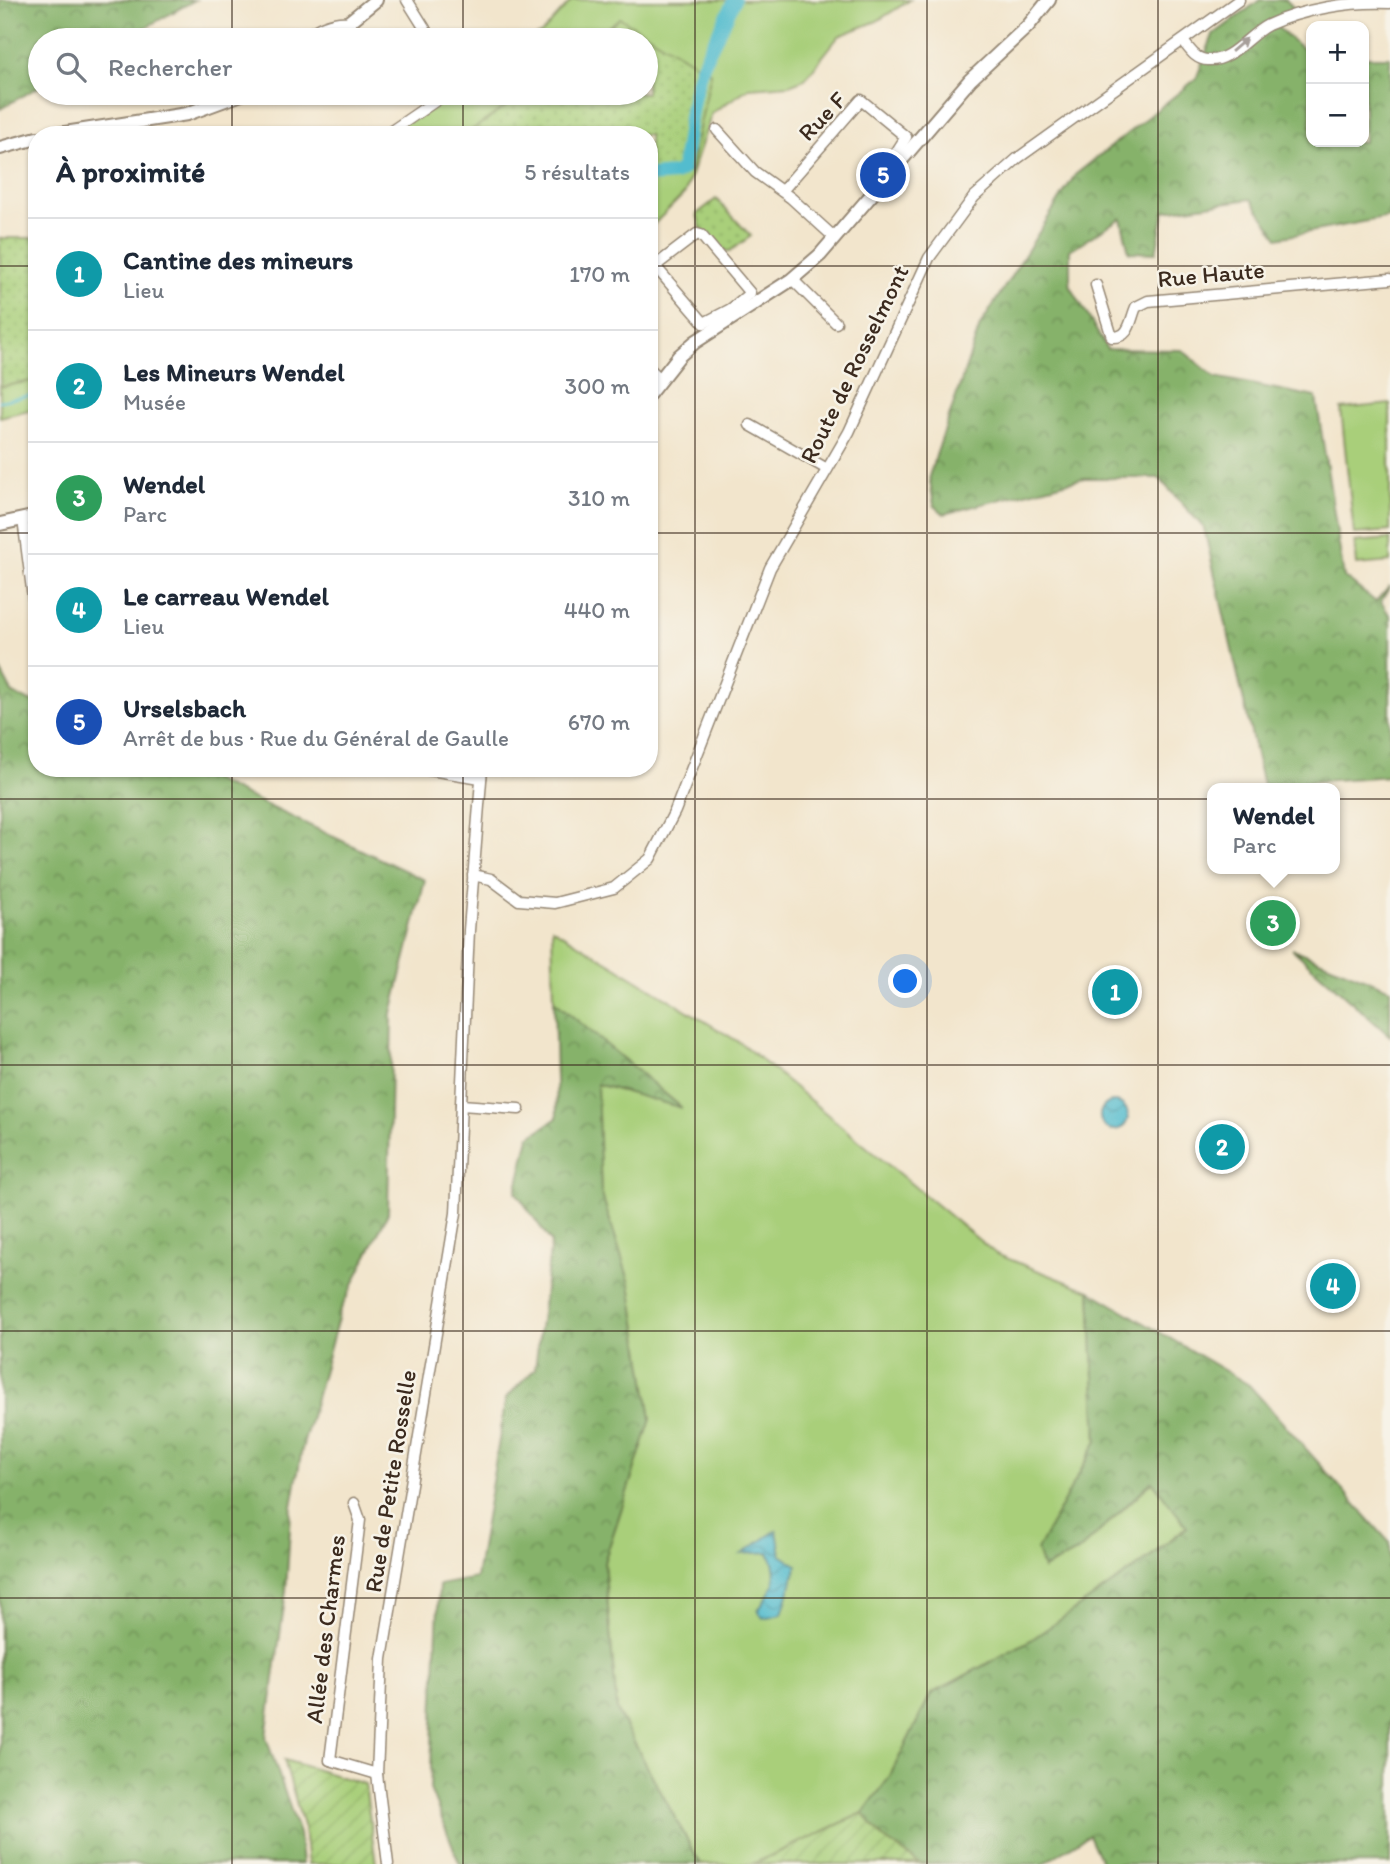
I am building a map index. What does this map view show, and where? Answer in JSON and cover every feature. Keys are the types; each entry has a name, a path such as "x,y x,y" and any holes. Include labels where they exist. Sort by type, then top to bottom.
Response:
{"main road":[{"path":"342,28 376,0"},
{"path":"658,382 695,342 733,313 792,279 835,238 970,80 1028,26 1049,0"},
{"path":"111,126 176,116 209,105"},
{"path":"0,148 28,140"},
{"path":"0,524 28,518"}],"street":[{"path":"407,0 424,28"},
{"name":"Route de Rosselmont","path":"473,875 491,879 519,901 555,903 614,888 650,859 662,842 676,811 770,568 849,432 929,258 951,225 1001,172 1239,0"},
{"path":"1183,41 1199,59 1210,61 1227,56 1268,25 1364,2 1390,3"},
{"path":"319,28 340,21 349,22"},
{"name":"Rue F","path":"782,191 862,100 906,138 894,156 901,162"},
{"path":"399,126 429,105"},
{"path":"717,130 755,172 782,191 835,238"},
{"path":"658,263 697,234 701,234 750,293 733,313 704,323 658,273"},
{"path":"792,279 836,323"},
{"name":"Rue Haute","path":"1096,285 1112,337 1120,338 1127,333 1136,307 1148,301 1390,279"},
{"path":"750,425 827,469"},
{"path":"23,519 28,558"},
{"name":"Rue de Petite Rosselle","path":"388,1864 377,1774 382,1659 452,1241 469,930 481,777"},
{"path":"461,1105 519,1109"},
{"name":"Allée des Charmes","path":"354,1503 360,1520 330,1760 377,1774"}],"green space":[{"path":"0,0 195,0 145,28 28,28 28,93 0,109"},
{"path":"572,0 910,0 877,21 839,36 805,79 789,85 749,88 712,113 685,193 658,220 658,126 388,126 426,105 658,105 658,28 547,28"},
{"path":"1260,0 1286,0 1294,8 1277,27 1306,52 1306,147 1369,147 1369,57 1390,57 1390,217 1278,238 1251,199 1164,211 1156,253 1129,252 1121,218 1070,250 1070,285 1107,349 1182,350 1215,377 1316,397 1344,577 1376,602 1390,586 1381,602 1390,616 1390,776 1263,783 1204,528 1159,478 1084,478 944,514 934,505 929,476 980,326 1075,175 1196,79 1213,35"},
{"path":"620,18 637,28 607,28"},
{"path":"658,41 711,73 690,172 658,174 658,126 478,126 508,105 658,105"},
{"path":"716,199 751,236 730,251 719,251 702,233 697,214"},
{"path":"0,238 28,238 28,382 0,387"},
{"path":"28,261 28,410 0,417 0,300"},
{"path":"1390,404 1390,531 1354,534 1341,409"},
{"path":"1390,539 1390,562 1357,565 1355,542"},
{"path":"0,670 13,694 28,700 28,777 207,777 425,880 392,1013 388,1213 340,1311 302,1449 291,1512 286,1591 266,1737 299,1834 302,1864 0,1864"},
{"path":"552,928 742,1044 996,1254 1090,1291 1097,1441 1038,1550 1043,1569 1079,1551 1153,1481 1187,1526 1141,1564 1031,1640 931,1694 889,1778 863,1813 753,1864 700,1864 617,1711 604,1562 651,1419 630,1284 601,1192 596,1084 681,1107 554,1001"},
{"path":"1292,949 1390,989 1390,1036"},
{"path":"554,1001 682,1108 597,1084 601,1192 630,1284 651,1419 604,1562 617,1711 700,1864 460,1864 430,1789 439,1585 476,1578 506,1398 535,1369 551,1242 516,1192 529,1137 557,1118"},
{"path":"1090,1291 1249,1385 1390,1543 1390,1864 1102,1864 1089,1835 1043,1864 844,1864 863,1813 889,1778 931,1694 1031,1640 1141,1564 1187,1527 1152,1481 1079,1551 1043,1569 1037,1550 1097,1441"},
{"path":"284,1760 365,1784 376,1864 308,1864 304,1829"},
{"path":"863,1813 883,1838 920,1864 753,1864"}],"water":[{"path":"1114,1102 1124,1106 1128,1116 1124,1126 1114,1130 1104,1126 1100,1116 1104,1106"},
{"path":"777,1530 781,1555 797,1565 782,1614 763,1618 758,1611 774,1584 773,1562 769,1552 742,1554"}],"waterway":[{"path":"658,175 675,174 682,169 700,73 734,0"},
{"path":"0,401 28,396"}],"place":[{"name":"Urselsbach","path":"883,175"},
{"name":"Wendel","path":"1273,923"},
{"name":"Cantine des mineurs","path":"1115,992"},
{"name":"Les Mineurs Wendel","path":"1222,1147"},
{"name":"Le carreau Wendel","path":"1333,1286"}]}
